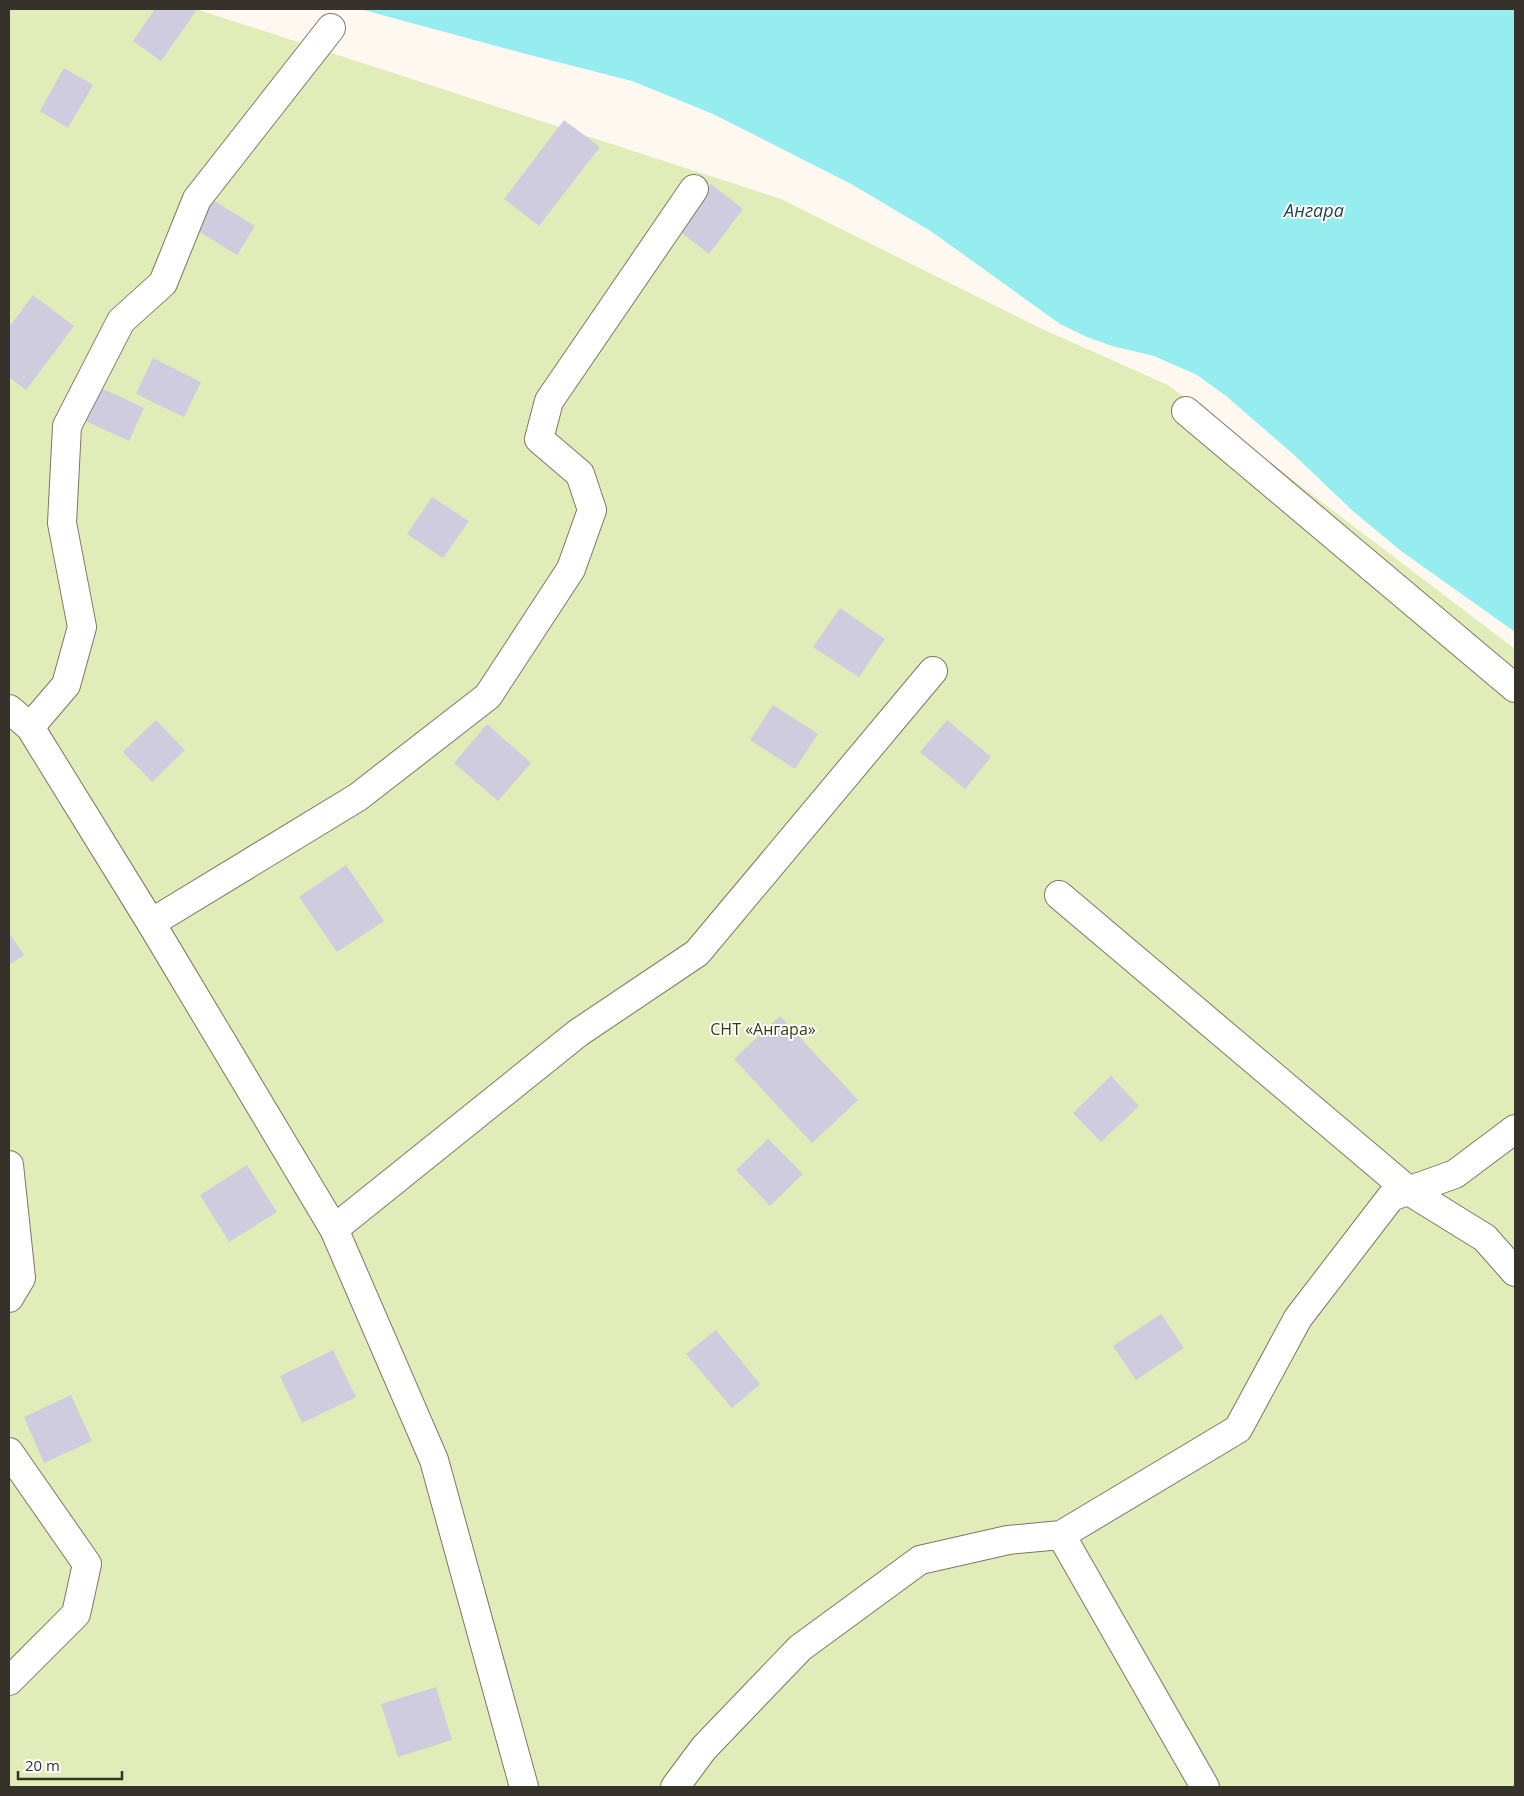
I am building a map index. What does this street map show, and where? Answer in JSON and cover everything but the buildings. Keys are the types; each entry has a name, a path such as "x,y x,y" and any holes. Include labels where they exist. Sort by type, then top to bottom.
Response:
{"street":[{"path":"30,727 66,685 82,627 62,523 67,426 122,321 163,283 197,199 330,28"},
{"path":"151,923 358,797 488,696 571,569 592,510 580,474 539,440 549,401 694,189"},
{"path":"1186,411 1515,688"},
{"path":"334,1229 578,1033 696,953 933,671"},
{"path":"9,709 30,727 151,923 334,1229 434,1460 524,1787"},
{"path":"1059,895 1409,1191 1484,1238 1515,1272"},
{"path":"675,1787 704,1748 800,1648 920,1560 1008,1540 1060,1535 1238,1429 1298,1318 1391,1197 1455,1174 1515,1129"},
{"path":"9,1165 21,1278 9,1298"},
{"path":"9,1452 87,1564 76,1614 9,1681"},
{"path":"1060,1535 1205,1787"}],"green space":[{"name":"СНТ «Ангара»","path":"9,9 196,9 781,199 1040,328 1168,385 1515,649 1515,1787 9,1787"}],"water":[{"name":"Ангара","path":"360,9 1515,9 1515,632 1401,551 1354,512 1293,454 1226,396 1197,375 1154,356 1112,346 1060,324 932,232 853,185 713,114 632,81"}]}
